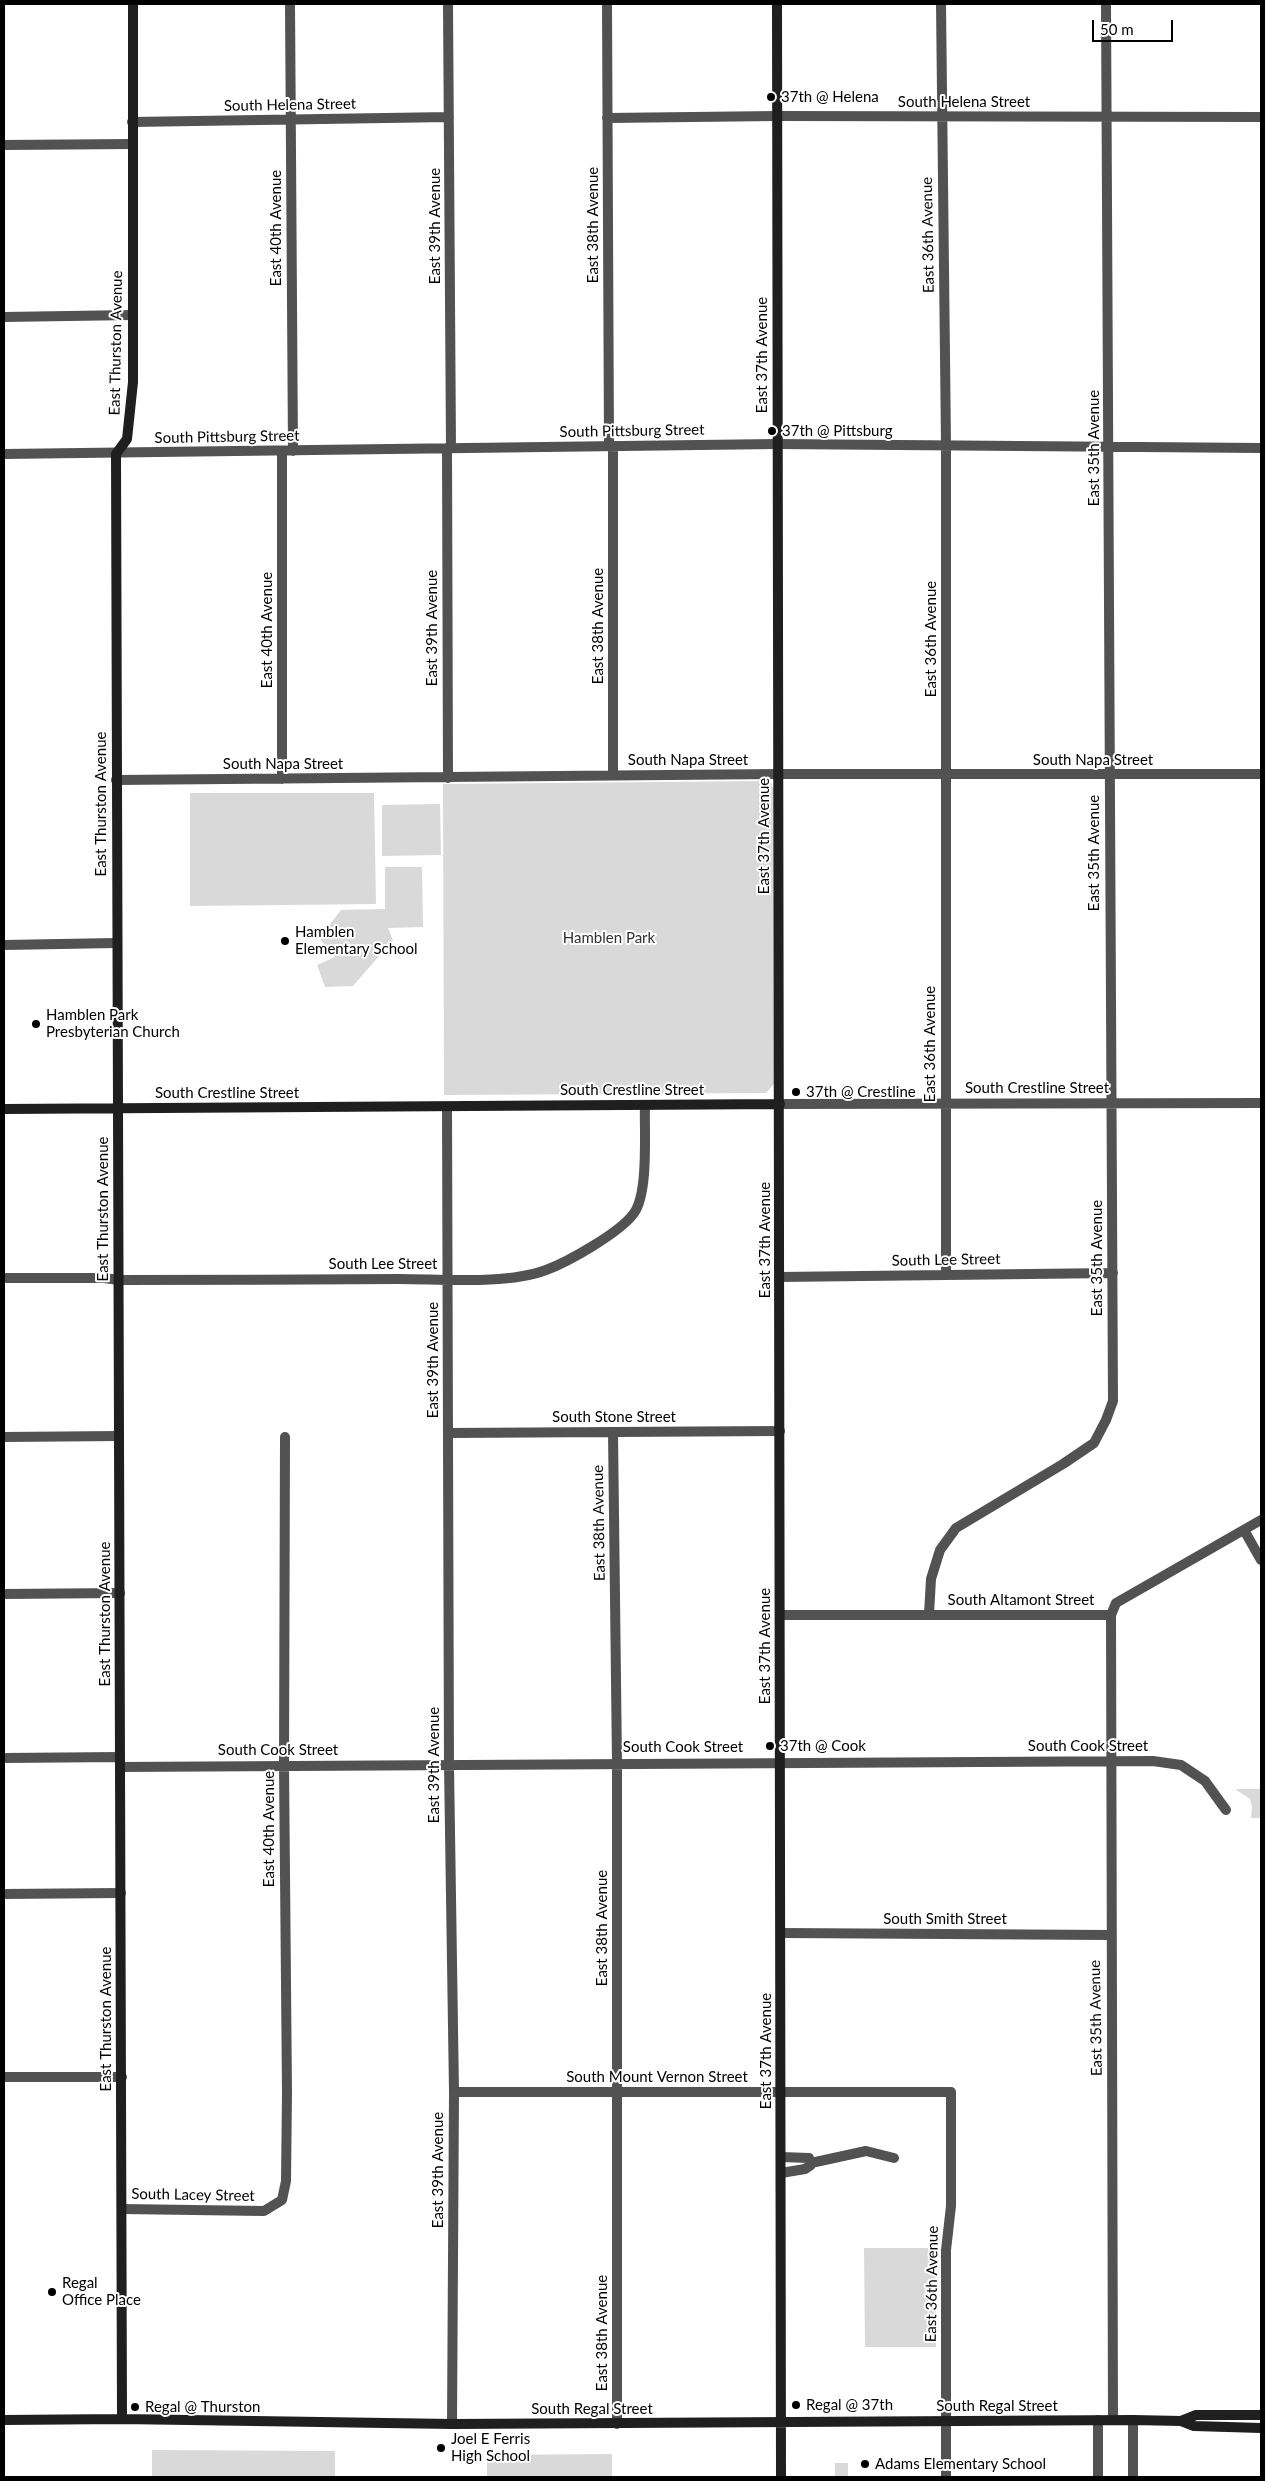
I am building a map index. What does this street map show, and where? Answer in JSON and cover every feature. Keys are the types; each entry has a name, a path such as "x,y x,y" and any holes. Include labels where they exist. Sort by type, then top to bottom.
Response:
{"street":[{"name":"East Thurston Avenue","path":"122,2419 116,454 127,440 130,417 133,315 132,4"},
{"name":"East 40th Avenue","path":"282,779 288,451 290,4"},
{"name":"East 39th Avenue","path":"448,4 448,778"},
{"name":"East 38th Avenue","path":"607,4 613,775"},
{"name":"East 37th Avenue","path":"777,4 776,444 780,1104 781,2477"},
{"name":"East 36th Avenue","path":"941,4 946,444 946,1275"},
{"name":"East 35th Avenue","path":"929,1614 931,1579 940,1550 956,1528 1063,1464 1094,1443 1113,1401 1108,775 1110,446 1106,4"},
{"name":"South Helena Street","path":"607,118 777,116 1261,117"},
{"name":"South Helena Street","path":"132,122 449,117"},
{"path":"4,145 132,144"},
{"path":"4,317 133,315"},
{"name":"South Pittsburg Street","path":"4,454 776,444 1261,448"},
{"name":"South Napa Street","path":"116,780 779,774 1261,774"},
{"path":"4,945 116,943"},
{"name":"South Crestline Street","path":"4,1109 1261,1103"},
{"name":"South Lee Street","path":"4,1278 104,1278 119,1280 448,1279 506,1278 546,1270 581,1253 612,1233 635,1213 643,1183 645,1105"},
{"name":"East 39th Avenue","path":"447,1107 449,1766 454,2092 452,2424"},
{"name":"South Lee Street","path":"780,1277 1113,1273"},
{"name":"South Stone Street","path":"449,1433 780,1431"},
{"name":"East 38th Avenue","path":"613,1432 617,1762 617,2424"},
{"path":"4,1437 119,1436"},
{"name":"East 40th Avenue","path":"264,2211 282,2200 286,2181 285,1437"},
{"name":"South Altamont Street","path":"780,1615 1111,1615 1116,1604 1261,1520"},
{"path":"1244,1530 1261,1560"},
{"path":"4,1594 120,1593"},
{"name":"East 35th Avenue","path":"1111,1615 1113,1760 1110,1935 1113,2420"},
{"name":"South Cook Street","path":"4,1758 284,1765 449,1766 617,1762 1154,1760 1181,1765 1205,1781 1226,1810"},
{"path":"4,1894 121,1893"},
{"name":"South Smith Street","path":"781,1932 1110,1935"},
{"path":"4,2077 122,2077"},
{"name":"South Mount Vernon Street","path":"454,2092 951,2092"},
{"name":"East 36th Avenue","path":"946,2477 946,2250 950,2206 951,2092"},
{"path":"811,2163 866,2151 894,2158"},
{"path":"781,2157 809,2158 811,2163"},
{"path":"781,2173 809,2168 811,2163"},
{"name":"South Lacey Street","path":"122,2209 264,2211"},
{"name":"South Regal Street","path":"1181,2421 1196,2414 1261,2415"},
{"name":"South Regal Street","path":"4,2420 122,2419 452,2424 1133,2420 1181,2421 1194,2426 1261,2428"},
{"path":"1098,2420 1098,2477"},
{"path":"1133,2420 1133,2477"}],"green space":[{"name":"Hamblen Park","path":"771,782 773,789 774,1084 766,1093 444,1095 443,784"},
{"path":"190,793 374,793 376,904 190,906"},
{"path":"440,804 441,855 382,856 382,805"},
{"path":"385,867 422,867 423,927 388,928 393,940 353,986 325,987 317,965 335,957 319,938 341,910 385,909"},
{"path":"1235,1789 1261,1789 1261,1818 1251,1818 1252,1807 1250,1799"},
{"path":"864,2248 936,2248 936,2347 865,2347"},
{"path":"152,2450 335,2451 335,2477 152,2477"},
{"path":"612,2454 612,2477 487,2477 487,2455"},
{"path":"835,2463 848,2463 848,2477 835,2477"}],"place":[{"name":"37th @ Helena","path":"771,97"},
{"name":"37th @ Pittsburg","path":"772,431"},
{"name":"Hamblen Elementary School","path":"285,941"},
{"name":"Hamblen Park Presbyterian Church","path":"36,1024"},
{"name":"37th @ Crestline","path":"796,1092"},
{"name":"37th @ Cook","path":"770,1746"},
{"name":"Regal Office Place","path":"52,2292"},
{"name":"Regal @ 37th","path":"796,2405"},
{"name":"Regal @ Thurston","path":"135,2407"},
{"name":"Joel E Ferris High School","path":"441,2448"},
{"name":"Adams Elementary School","path":"865,2464"}]}
